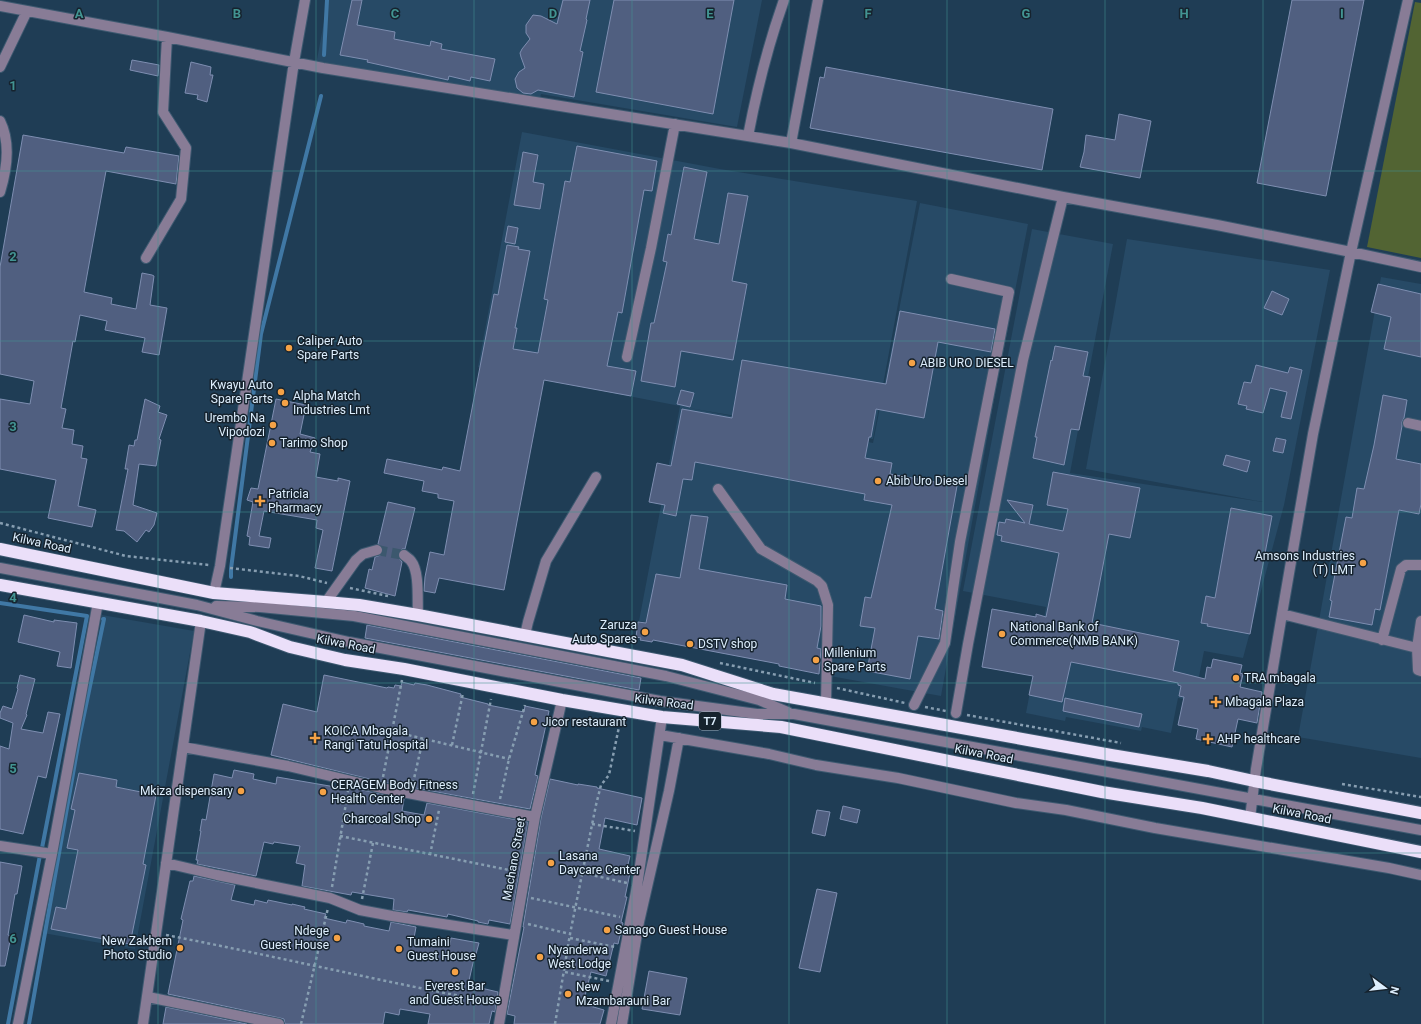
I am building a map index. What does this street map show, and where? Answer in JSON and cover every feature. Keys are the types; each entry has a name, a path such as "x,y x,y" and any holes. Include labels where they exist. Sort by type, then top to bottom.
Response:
{"highway":[{"name":"Kilwa Road","path":"0,549 214,593 359,605 418,615 682,665 773,694 1208,771 1421,813"},
{"name":"Kilwa Road","path":"0,585 202,620 250,632 290,647 345,660 404,669 562,700 662,717 781,727 1094,790 1202,808 1421,852"}],"street":[{"path":"214,593 220,566 294,62 306,0"},
{"path":"748,136 766,54 784,0"},
{"path":"791,143 818,0"},
{"path":"1250,818 1254,781 1313,434 1408,0"},
{"path":"0,6 323,68 791,143 1063,197 1217,225 1421,267"},
{"path":"0,67 27,11"},
{"path":"146,258 181,199 186,148 163,112 167,37"},
{"path":"0,121 5,132 7,152 4,179 0,192"},
{"path":"627,357 651,248 675,124"},
{"path":"956,713 1023,360 1063,197"},
{"path":"914,705 945,643 960,542 1009,292 951,279"},
{"path":"1408,424 1421,426"},
{"path":"525,635 546,561 596,477"},
{"path":"718,489 761,549 817,581 822,586 828,605 826,703"},
{"path":"326,602 356,560 363,554 377,550"},
{"path":"404,555 411,560 414,565 417,577 418,615"},
{"path":"1382,640 1401,570 1406,565 1421,565"},
{"path":"0,568 196,605 257,621 349,642 653,700 756,714 794,714 1421,830"},
{"path":"18,1024 52,854 98,602"},
{"path":"196,605 260,607 354,616 666,676 759,700 794,714"},
{"path":"1282,614 1417,648"},
{"path":"143,1024 202,620"},
{"path":"1420,674 1417,648 1421,621"},
{"name":"Machano Street","path":"499,1024 513,935 526,874 534,817 562,700"},
{"path":"611,1024 637,886 662,717"},
{"path":"660,735 769,754 816,765 898,778 1016,803 1066,810 1155,828 1421,874"},
{"path":"622,1024 639,922 669,791 679,738"},
{"path":"183,747 288,766 381,788 534,817"},
{"path":"0,846 52,854"},
{"path":"166,863 330,898 360,910 513,935"},
{"path":"148,997 279,1024"}],"path":[{"path":"381,788 404,669"},
{"path":"452,745 466,681"},
{"path":"471,805 493,686"},
{"path":"498,809 509,759 527,693"},
{"path":"555,1024 570,934 592,824 601,785 609,775 623,710"},
{"path":"391,731 509,759"},
{"path":"411,793 423,738"},
{"path":"301,1024 330,898 350,781"},
{"path":"430,855 441,799"},
{"path":"592,824 645,833"},
{"path":"340,836 526,874"},
{"path":"360,910 373,843"},
{"path":"583,873 637,886"},
{"path":"521,897 630,919"},
{"path":"516,922 570,934"},
{"path":"157,933 315,967 503,1004"},
{"path":"570,938 626,948"},
{"path":"564,972 619,984"}],"shaded area":[{"path":"328,0 762,0 737,127 541,94 538,106 316,65"},
{"path":"522,132 720,169 917,201 873,439 689,408 873,443 920,203 1028,224 995,394 941,696 830,676 828,650 639,621 680,406 478,367"},
{"path":"1032,229 1113,244 1070,473 1263,502 1086,469 1127,239 1330,270 1284,505 1243,658 1204,651 1193,701 1178,698 1171,733 1142,727 1141,731 1066,717 1065,721 1026,713 1046,607 963,591"},
{"name":"Amsons Industries (T) LMT","path":"1381,277 1421,284 1421,758 1298,737"},
{"path":"102,615 194,631 135,949 43,933"}],"green space":[{"path":"1415,2 1421,3 1421,258 1367,247"}],"building":[{"path":"352,0 362,0 357,25 395,32 394,39 430,46 431,41 442,44 441,49 495,59 490,81 471,77 470,81 449,76 448,80 367,62 368,60 340,55"},
{"path":"563,0 590,0 580,51 583,52 574,97 538,90 531,94 523,93 517,88 515,79 519,72 525,68 520,53 530,39 526,33 526,25 533,15 541,16 557,24"},
{"path":"614,0 734,0 713,114 596,92"},
{"path":"1292,0 1364,0 1326,196 1257,183"},
{"path":"132,60 159,65 158,76 130,70"},
{"path":"191,62 211,67 210,75 213,75 207,102 197,99 198,95 185,93"},
{"path":"826,67 1053,109 1042,170 810,128 820,77 824,78"},
{"path":"1119,114 1151,121 1140,178 1080,167 1086,135 1115,140"},
{"path":"23,135 124,153 126,147 179,156 176,184 106,171 84,292 112,298 111,304 136,309 142,273 154,276 150,305 167,308 159,355 142,352 145,338 105,330 107,321 80,315 75,342 73,341 61,408 66,409 62,428 74,430 72,444 83,446 81,458 87,459 78,506 96,510 92,527 48,518 56,480 0,469 0,399 30,404 34,381 0,374 0,267"},
{"path":"577,146 657,161 652,191 644,190 622,313 618,312 607,366 636,371 631,396 544,380 504,590 439,578 435,593 424,591 430,552 444,555 454,501 438,498 438,494 422,491 424,481 384,473 387,459 442,470 443,467 460,471 494,294 498,295 507,245 530,251 515,328 517,328 513,349 538,353 548,300 544,299 565,181 570,182"},
{"path":"523,152 538,155 533,182 544,184 540,209 514,205"},
{"path":"684,167 707,172 694,239 719,244 728,193 748,196 732,281 747,284 733,360 681,351 675,387 641,381 651,323 654,323 667,262 663,261 668,234 671,235"},
{"path":"508,226 518,228 515,244 505,242"},
{"path":"1378,284 1421,294 1421,357 1384,349 1391,317 1371,312"},
{"path":"1272,291 1289,299 1282,315 1264,308"},
{"path":"900,311 995,329 991,352 938,342 924,418 876,409 871,437 869,437 865,458 892,463 890,474 957,486 935,609 943,611 939,639 918,636 910,679 867,671 875,628 860,626 865,597 871,598 892,505 864,500 865,494 695,462 692,480 683,479 676,516 663,513 665,505 649,502 657,463 671,466 682,409 732,418 742,360 886,384"},
{"path":"1055,346 1088,352 1083,376 1090,377 1079,430 1071,429 1064,465 1033,458 1037,437 1035,437"},
{"path":"1256,365 1288,373 1290,367 1302,370 1291,419 1281,417 1287,392 1270,388 1263,413 1246,409 1247,406 1238,404 1244,382 1251,383"},
{"path":"681,390 694,393 690,407 677,404"},
{"path":"1383,395 1407,400 1396,459 1421,464 1421,504 1419,514 1399,510 1380,610 1375,609 1372,625 1329,617 1332,601 1330,600 1346,517 1352,518 1357,488 1364,489"},
{"path":"145,399 160,406 158,412 167,415 159,439 161,440 156,466 139,464 133,505 157,513 154,525 149,532 146,530 137,542 124,531 116,530 128,469 125,469 129,445 134,446 135,440 137,440"},
{"path":"276,399 306,405 300,434 315,438 310,452 320,454 316,477 338,481 338,478 350,481 332,571 315,568 323,530 316,528 317,520 264,511 259,536 271,538 269,548 249,545 250,537 247,536 253,502 247,500 251,488 258,489"},
{"path":"1276,438 1286,440 1283,453 1273,451"},
{"path":"1226,455 1250,461 1247,472 1223,465"},
{"path":"1053,472 1140,488 1130,538 1109,534 1092,623 1179,641 1173,671 1205,679 1207,667 1211,668 1213,659 1242,665 1240,673 1243,674 1240,687 1262,692 1257,723 1238,719 1232,747 1196,739 1198,729 1178,725 1184,697 1179,696 1181,686 1178,685 1178,683 1071,662 1062,702 1029,695 1033,676 982,667 992,609 1036,617 1036,614 1046,617 1059,553 1001,541 1002,536 997,535 999,522 1005,523 1006,519 1025,523 1007,500 1033,505 1029,524 1063,531 1068,509 1047,505"},
{"path":"388,502 415,508 405,549 402,549 398,553 398,557 402,562 395,596 365,588 369,569 372,570 375,557 381,555 383,552 383,548 378,544"},
{"path":"1231,508 1272,516 1250,634 1207,626 1208,624 1201,623 1206,596 1215,598"},
{"path":"691,515 708,517 699,569 787,585 785,599 821,606 821,626 817,648 821,649 819,674 779,666 779,664 653,640 652,642 640,640 641,638 636,637 638,622 646,623 656,574 680,578"},
{"path":"24,615 54,622 54,620 77,623 71,668 57,666 60,652 18,642"},
{"path":"367,625 641,678 639,690 365,638"},
{"path":"20,675 35,679 27,715 21,729 43,733 48,712 60,714 46,778 38,776 23,834 0,829 0,746 9,749 13,723 0,718 0,713 3,706 12,709 18,689"},
{"path":"324,675 387,688 394,688 395,685 401,686 402,682 414,685 415,683 461,694 460,697 488,705 524,712 525,706 549,711 535,775 538,776 530,809 382,782 271,755 283,704 317,712"},
{"path":"1065,698 1142,714 1139,727 1063,711"},
{"path":"234,770 254,774 253,779 276,784 277,777 353,790 353,788 404,799 402,811 424,815 427,803 528,822 510,924 489,920 488,924 448,914 447,917 408,910 407,912 393,910 394,899 352,892 351,895 302,886 305,865 296,863 300,846 264,842 256,876 197,864 198,860 196,860 202,819 206,820 214,774 232,778"},
{"path":"79,773 117,780 116,787 156,795 143,864 146,865 130,944 51,929 56,907 66,909 78,850 67,848 75,810 71,809"},
{"path":"550,779 578,785 597,787 642,798 637,825 605,818 599,849 630,856 626,873 630,873 625,897 627,897 618,944 614,943 606,976 591,972 583,1004 604,1010 600,1024 514,1024 515,1016 507,1014 524,927 541,818"},
{"path":"843,806 860,810 857,823 840,819"},
{"path":"817,810 830,812 825,836 812,833"},
{"path":"0,862 22,866 17,894 15,894 8,935 11,936 5,966 0,966"},
{"path":"194,876 235,885 231,900 254,905 255,900 267,903 268,900 292,904 305,907 304,909 326,914 324,918 346,923 347,920 364,924 364,926 389,931 391,922 416,927 414,938 450,945 451,938 479,943 468,985 498,992 495,1012 492,1011 489,1024 428,1024 430,1014 400,1009 399,1015 385,1012 383,1024 285,1024 284,1019 168,994 183,920 181,919 190,881 193,881"},
{"path":"817,889 837,893 820,972 799,968"},
{"path":"649,971 687,978 680,1015 642,1009"},
{"path":"166,1007 247,1024 163,1024"}],"waterway":[{"path":"324,55 327,0"},
{"path":"231,577 261,334 321,96"},
{"path":"0,603 87,616 42,848"},
{"path":"29,1024 80,734 103,619"},
{"path":"8,1024 40,855"}],"tunnel":[{"path":"377,550 404,555"}],"place":[{"name":"Caliper Auto Spare Parts","path":"289,348"},
{"name":"ABIB URO DIESEL","path":"912,363"},
{"name":"Kwayu Auto Spare Parts","path":"281,392"},
{"name":"Alpha Match Industries Lmt","path":"285,403"},
{"name":"Urembo Na Vipodozi","path":"273,425"},
{"name":"Tarimo Shop","path":"272,443"},
{"name":"Abib Uro Diesel","path":"878,481"},
{"name":"Patricia Pharmacy","path":"260,501"},
{"name":"Amsons Industries (T) LMT","path":"1363,563"},
{"name":"Zaruza Auto Spares","path":"645,632"},
{"name":"National Bank of Commerce(NMB BANK)","path":"1002,634"},
{"name":"DSTV shop","path":"690,644"},
{"name":"Millenium Spare Parts","path":"816,660"},
{"name":"TRA mbagala","path":"1236,678"},
{"name":"Mbagala Plaza","path":"1216,702"},
{"name":"Jicor restaurant","path":"534,722"},
{"name":"KOICA Mbagala Rangi Tatu Hospital","path":"315,738"},
{"name":"AHP healthcare","path":"1208,739"},
{"name":"Mkiza dispensary","path":"241,791"},
{"name":"CERAGEM Body Fitness Health Center","path":"323,792"},
{"name":"Charcoal Shop","path":"429,819"},
{"name":"Lasana Daycare Center","path":"551,863"},
{"name":"Sanago Guest House","path":"607,930"},
{"name":"Ndege Guest House","path":"337,938"},
{"name":"New Zakhem Photo Studio","path":"180,948"},
{"name":"Tumaini Guest House","path":"399,949"},
{"name":"Nyanderwa West Lodge","path":"540,957"},
{"name":"Everest Bar and Guest House","path":"455,972"},
{"name":"New Mzambarauni Bar","path":"568,994"}]}
